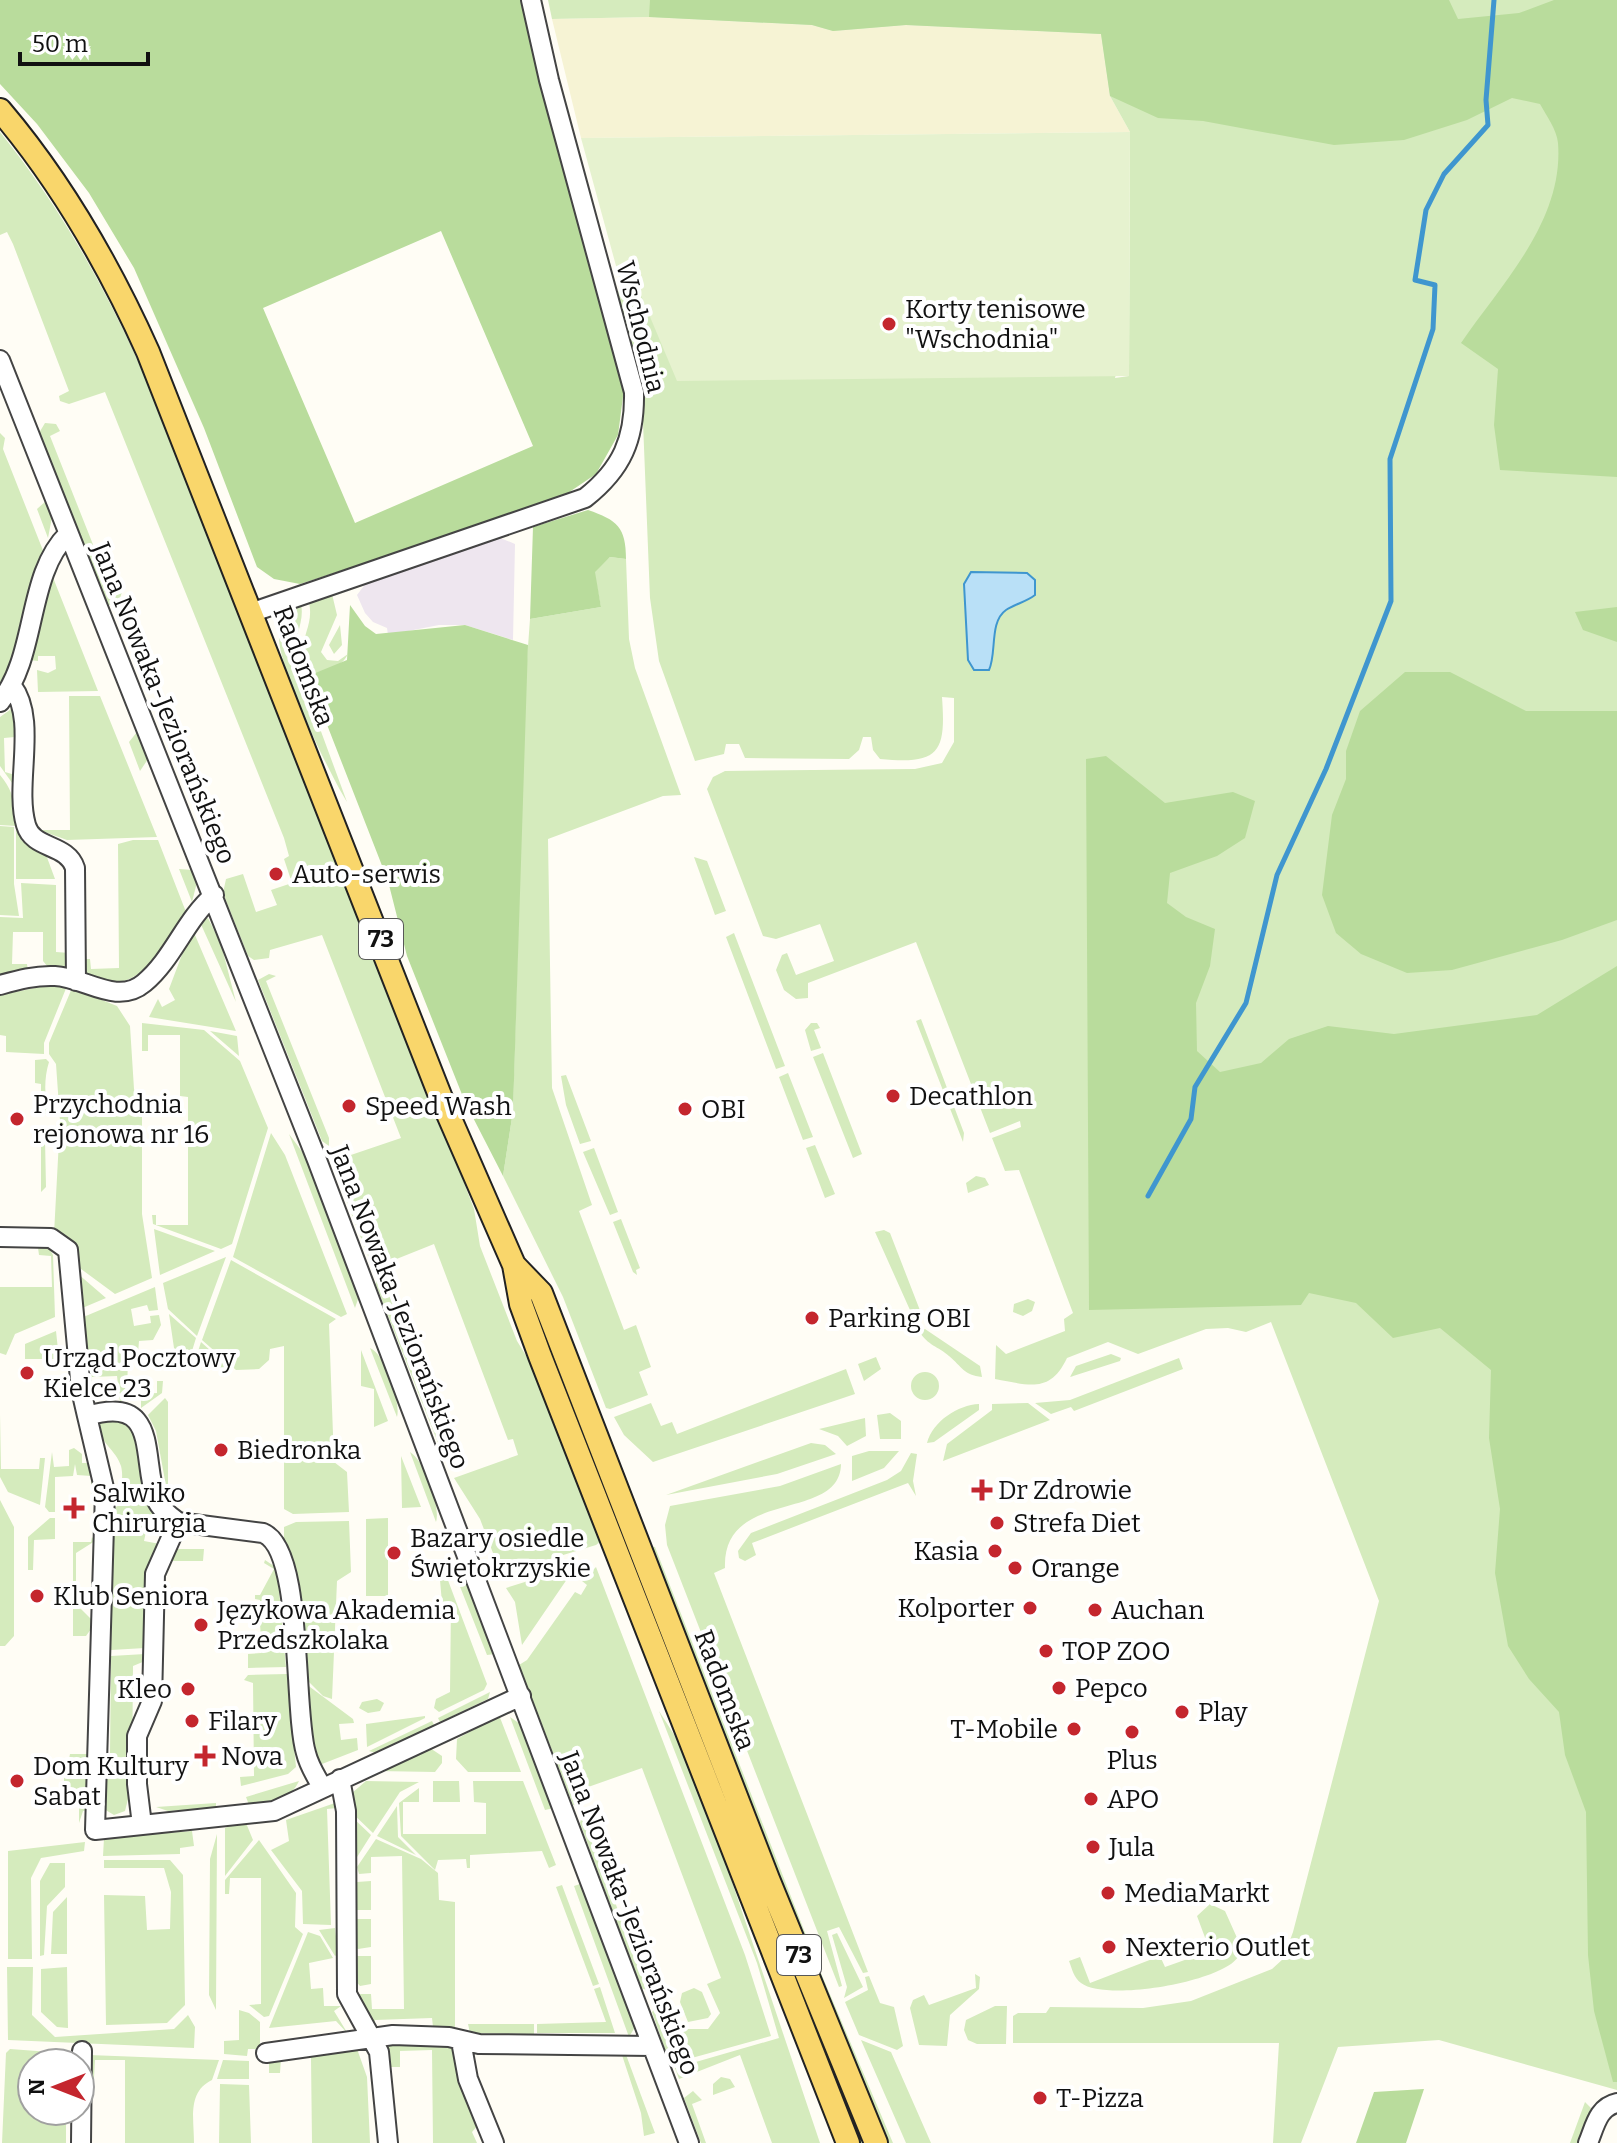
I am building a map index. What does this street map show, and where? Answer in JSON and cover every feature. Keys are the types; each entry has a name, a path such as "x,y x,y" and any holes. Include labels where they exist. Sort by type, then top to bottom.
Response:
{"main road":[{"name":"Radomska","path":"0,110 71,206 130,311 253,612 441,1098 514,1265 525,1317 848,2143"},
{"name":"Radomska","path":"514,1265 541,1293 768,1879 876,2143"},
{"path":"814,2062 833,2143"}],"street":[{"name":"Wschodnia","path":"253,612 585,498 613,473 628,448 635,421 634,392 549,80 531,0"},
{"name":"Jana Nowaka-Jeziorańskiego","path":"0,360 214,895 689,2143"},
{"path":"0,702 12,686 51,557 68,534"},
{"path":"12,686 22,704 25,823 37,840 66,853 75,868 76,981"},
{"path":"0,985 52,976 114,991 138,988 153,974 197,910 214,895"},
{"path":"0,1237 51,1238 68,1250 78,1364 105,1492 95,1830 274,1811 521,1696"},
{"path":"87,1416 104,1411 131,1415 138,1420 145,1434 156,1498 178,1522 263,1533 274,1537 281,1548 288,1577 305,1751 322,1787"},
{"path":"142,1825 137,1784 137,1736 152,1701 155,1574 178,1522"},
{"path":"340,1779 346,1811 347,1994 372,2039 383,2072 388,2143"},
{"path":"266,2053 393,2035 449,2037 461,2041 652,2046"},
{"path":"461,2041 466,2073 494,2143"},
{"path":"1588,2143 1611,2105"}],"shaded area":[{"path":"649,17 812,25 833,31 906,25 1101,34 1110,96 1130,132 581,138 552,19"},
{"path":"498,537 515,544 513,640 465,625 439,625 388,635 387,628 373,622 365,613 357,595 366,583"}],"green space":[{"path":"0,0 520,0 624,389 618,435 596,474 556,501 300,584 274,579 257,567 204,428 134,268 89,193 37,124 0,84","holes":["441,231 533,446 355,523 263,308"]},
{"path":"548,0 1617,0 1617,2090 1439,2040 1338,2047 1301,2143 1273,2143 1279,2043 1013,2043 1013,2016 1018,2013 1046,2013 1050,2007 1143,2008 1191,2001 1272,1969 1283,1959 1293,1932 1379,1601 1271,1322 1246,1332 1228,1328 1206,1329 1138,1354 1108,1342 1067,1358 1053,1377 1037,1384 995,1379 996,1345 1006,1354 1065,1331 1064,1319 1073,1313 1019,1170 1005,1171 992,1138 1021,1127 1020,1121 990,1133 916,942 808,983 808,998 796,999 784,990 776,970 782,955 787,953 796,975 834,961 820,924 776,939 763,936 707,789 713,777 725,771 915,769 942,763 954,742 954,698 942,697 942,731 935,751 916,760 880,759 873,750 871,737 863,737 859,750 849,759 745,758 739,744 726,744 724,754 695,761 659,661 650,598 642,397 618,292 624,283 1117,370 1115,378 1129,376 1130,132 1110,96 1101,34 906,25 833,31 812,25 649,17 552,19"},
{"path":"650,0 1449,0 1458,19 1519,13 1554,0 1617,0 1617,477 1500,470 1494,425 1498,369 1461,343 1527,250 1551,199 1557,172 1558,143 1540,104 1512,98 1467,120 1404,140 1334,145 1203,121 1158,118 1110,96 1101,34 906,25 833,31 812,25 649,17"},
{"path":"0,132 76,242 138,361 437,1111 474,1209 480,1246 517,1341 538,1375 601,1541 596,1545 501,1574 480,1519 454,1478 518,1455 513,1439 508,1440 434,1244 379,1266 443,1442 453,1439 451,1450 440,1448 376,1285 376,1259 370,1261 335,1172 345,1157 401,1138 322,935 270,950 269,958 254,960 248,956 223,893 226,879 243,874 256,912 277,905 271,890 292,883 284,859 289,856 284,838 105,392 69,404 60,401 59,396 69,391 13,244 7,232 0,235"},
{"path":"1130,132 1129,376 677,381 640,293 624,295 581,138"},
{"path":"45,423 56,424 60,431 50,436 113,595 122,592 118,604 108,605 105,601 39,433"},
{"path":"0,433 5,438 3,449 44,553 16,658 0,692"},
{"path":"46,501 52,517 48,538 37,509"},
{"path":"588,510 618,526 626,548 626,559 610,557 595,572 601,607 530,619 533,527"},
{"path":"610,557 626,559 629,639 635,668 681,795 663,796 548,839 552,1088 592,1205 579,1211 624,1330 636,1325 651,1367 639,1372 648,1395 610,1409 606,1408 563,1297 503,1176 513,1111 525,688 530,619 601,607 594,572"},
{"path":"52,575 98,691 38,692 37,670 48,673 56,669 55,656 38,656 38,661 29,660"},
{"path":"332,594 337,615 321,652 327,660 338,661 347,654 346,658 336,666 308,676 303,652 309,602"},
{"path":"301,604 294,658 347,802 307,722 281,654 279,633 282,623"},
{"path":"350,605 365,626 376,634 465,625 528,645 513,1111 503,1176 465,1102 407,956 388,881 308,676 347,660"},
{"path":"1617,607 1617,642 1583,630 1575,612"},
{"path":"340,625 342,645 334,654 329,645"},
{"path":"1405,672 1450,672 1526,711 1617,711 1617,920 1562,940 1452,970 1407,973 1361,954 1336,933 1322,895 1332,815 1346,779 1346,751 1360,711"},
{"path":"69,696 100,696 157,837 67,840 39,830 70,830"},
{"path":"14,707 15,737 4,738 5,772 15,775 15,787 0,766 0,717"},
{"path":"137,732 148,759 140,771 129,742"},
{"path":"1106,756 1165,803 1233,792 1255,801 1245,838 1217,856 1170,873 1167,903 1186,917 1215,929 1210,966 1196,1003 1197,1051 1220,1072 1261,1063 1289,1039 1328,1026 1394,1034 1537,1015 1617,966 1617,2082 1613,2082 1594,2011 1588,1955 1586,1812 1565,1755 1559,1712 1529,1679 1508,1646 1495,1573 1500,1509 1489,1438 1491,1370 1440,1328 1393,1338 1356,1303 1309,1293 1301,1305 1089,1310 1086,759"},
{"path":"0,775 11,792 22,841 45,852 55,879 16,879 16,826 0,825"},
{"path":"0,826 14,827 14,884 19,916 0,915"},
{"path":"133,840 158,840 186,912 168,941 145,968 132,978 118,982 102,981 84,971 84,959 90,959 91,969 119,968 118,844"},
{"path":"694,857 707,861 726,911 715,915"},
{"path":"179,869 193,870 197,882 192,902"},
{"path":"21,883 56,885 56,952 70,953 69,967 48,967 43,961 43,932 13,932 12,964 27,964 28,971 0,977 0,917 23,918"},
{"path":"208,918 221,944 236,1002 199,920"},
{"path":"192,928 236,1031 149,1017 158,999 162,1007 175,1000 169,989"},
{"path":"734,933 785,1066 776,1069 726,937"},
{"path":"269,974 276,976 266,981 329,1138 329,1146 322,1141 258,980"},
{"path":"45,986 67,986 44,1043 44,1054 6,1052 6,1036 0,1035 0,995"},
{"path":"72,988 117,1006 130,1026 134,1089 142,1114 142,1214 152,1278 115,1294 77,1266 54,1234 60,1121 56,1064 49,1054 49,1043"},
{"path":"921,1019 964,1133 963,1142 916,1021"},
{"path":"142,1023 204,1030 240,1061 268,1128 232,1244 221,1249 153,1224 152,1215 156,1215 156,1225 188,1225 188,1097 180,1096 180,1035 148,1035 148,1051 142,1051"},
{"path":"811,1023 817,1023 820,1028 814,1030 821,1048 811,1051 805,1030"},
{"path":"210,1031 237,1036 239,1056"},
{"path":"823,1053 862,1154 853,1158 813,1057"},
{"path":"46,1059 49,1062 45,1087 49,1113 41,1115 41,1084 35,1083 35,1060"},
{"path":"788,1073 813,1137 803,1140 779,1077"},
{"path":"566,1075 591,1141 580,1144 566,1105 561,1076"},
{"path":"41,1129 49,1132 45,1139 46,1187 41,1192"},
{"path":"271,1133 285,1155 347,1314 341,1317 233,1257"},
{"path":"289,1134 306,1157 359,1296 355,1308"},
{"path":"815,1145 835,1194 825,1198 806,1148"},
{"path":"594,1148 618,1212 610,1215 583,1152"},
{"path":"976,1176 985,1178 989,1185 968,1193 966,1183"},
{"path":"621,1219 640,1268 636,1270 637,1275 633,1272 613,1222"},
{"path":"154,1229 215,1251 160,1275"},
{"path":"884,1230 890,1233 921,1313 914,1319 875,1232"},
{"path":"38,1248 49,1248 53,1255 55,1317 15,1334 6,1355 0,1353 0,1287 52,1287 51,1256 39,1255"},
{"path":"226,1257 197,1336 168,1309 163,1283"},
{"path":"231,1260 336,1319 329,1324 334,1462 347,1472 349,1512 293,1514 284,1509 284,1346 270,1349 269,1360 259,1369 236,1370 202,1340"},
{"path":"77,1273 106,1298 80,1309"},
{"path":"527,1284 603,1477 601,1479 524,1286"},
{"path":"155,1287 158,1310 149,1311 147,1305 131,1309 134,1326 151,1323 150,1316 159,1315 161,1325 153,1340 139,1341 138,1353 128,1353 127,1399 120,1402 117,1376 92,1377 91,1395 81,1318"},
{"path":"1028,1299 1035,1302 1032,1311 1023,1316 1013,1312 1014,1304"},
{"path":"169,1314 196,1338 188,1364 174,1348"},
{"path":"925,1329 980,1366 982,1377 967,1372 926,1340 919,1331"},
{"path":"56,1331 59,1359 25,1359 25,1344"},
{"path":"201,1342 231,1369 193,1367"},
{"path":"370,1348 382,1360 391,1380 397,1401 397,1417"},
{"path":"361,1350 388,1421 374,1427 374,1389 361,1386"},
{"path":"1111,1354 1121,1358 1120,1361 1070,1377 1076,1366"},
{"path":"876,1357 881,1369 864,1381 858,1364"},
{"path":"1179,1358 1183,1369 1074,1411 1071,1407 1051,1414 1035,1403 1070,1400"},
{"path":"846,1369 855,1394 653,1462 624,1435 614,1417 651,1403 661,1426 672,1422 677,1434"},
{"path":"925,1372 935,1376 939,1386 935,1396 925,1400 915,1396 911,1386 915,1376"},
{"path":"157,1381 163,1381 162,1393 141,1408 141,1394 157,1393"},
{"path":"165,1398 168,1402 168,1497 156,1431 148,1415"},
{"path":"1028,1403 1050,1420 943,1461 947,1444 992,1410 992,1404"},
{"path":"979,1404 979,1410 934,1442 927,1443 935,1428 947,1416 963,1407"},
{"path":"890,1413 901,1421 901,1439 880,1439 877,1415"},
{"path":"0,1414 1,1469 39,1469 40,1458 45,1458 40,1505 8,1492 0,1477"},
{"path":"865,1418 866,1436 847,1446 838,1436 819,1429"},
{"path":"123,1419 137,1433 152,1508 162,1528 147,1527 144,1541 160,1544 145,1648 111,1650 114,1508 121,1504 122,1475 118,1460 100,1434 99,1421"},
{"path":"811,1443 825,1445 836,1454 777,1474 666,1495"},
{"path":"74,1448 82,1454 82,1463 89,1463 96,1470 96,1495 91,1496 91,1476 77,1475 75,1464 73,1476 55,1477 55,1512 49,1512 45,1507 52,1452 54,1467 69,1466 69,1450"},
{"path":"869,1451 899,1451 884,1468 852,1481 852,1456"},
{"path":"410,1452 421,1464 430,1484 436,1505 436,1522"},
{"path":"911,1453 917,1454 913,1481 916,1496 908,1483 752,1543 756,1555 745,1561 739,1558 738,1551 751,1533 887,1480 901,1471"},
{"path":"401,1456 421,1507 402,1508"},
{"path":"841,1464 836,1482 822,1494 760,1515 742,1526 729,1543 725,1568 714,1573 868,1972 863,1973 839,1927 827,1931 842,1986 839,1987 667,1545 665,1525 670,1506 780,1486"},
{"path":"0,1500 14,1527 14,1636 5,1646 0,1646"},
{"path":"50,1518 55,1518 55,1539 34,1540 33,1570 28,1570 28,1537"},
{"path":"388,1518 388,1596 366,1596 366,1519"},
{"path":"349,1521 351,1572 337,1581 332,1699 323,1696 306,1679 295,1564 284,1541 284,1527 296,1522"},
{"path":"92,1537 95,1541 76,1553 76,1593 73,1595 73,1542 91,1542"},
{"path":"650,1546 655,1547 818,1966 893,2143 885,2143"},
{"path":"177,1549 204,1549 203,1561 168,1561"},
{"path":"633,1553 866,2143 859,2143 852,2128 627,1555"},
{"path":"265,1560 277,1568 286,1667 248,1668 248,1654 261,1653 261,1642 253,1642 253,1638 261,1638 260,1624 254,1624 254,1619 260,1619 260,1612 254,1612 254,1607 260,1607 260,1600 255,1599 255,1595 260,1595 274,1569 264,1563"},
{"path":"576,1566 522,1645 515,1602 506,1588"},
{"path":"596,1567 745,1955 771,2036 670,2064 652,2012 656,2007 671,2005 683,2029 708,2029 720,2013 707,1984 721,1978 642,1768 574,1792 579,1806 573,1805 519,1665 527,1660 575,1592 581,1595 587,1585 582,1581"},
{"path":"455,1574 466,1581 495,1654 487,1655"},
{"path":"446,1575 487,1684 484,1690 439,1712 434,1708 436,1699 450,1692 451,1604 442,1603 440,1580"},
{"path":"73,1601 91,1619 91,1629 86,1636 73,1636"},
{"path":"145,1654 145,1661 133,1666 132,1783 125,1811 114,1815 104,1809 101,1772 110,1753 111,1656"},
{"path":"287,1674 296,1767 288,1774 241,1786 240,1777 254,1776 253,1683 244,1680 248,1675"},
{"path":"306,1684 353,1719 354,1723 339,1724 341,1740 357,1738 358,1750 322,1764 310,1737"},
{"path":"490,1692 488,1699 440,1722 438,1718"},
{"path":"377,1699 384,1703 380,1711 368,1713 359,1708 362,1702"},
{"path":"659,1711 680,1744 725,1861 820,2143 772,2143 740,2055 679,2079 675,2068 779,2038 757,1963"},
{"path":"499,1715 521,1772 468,1772 456,1759 457,1739"},
{"path":"510,1717 523,1726 554,1808 545,1810"},
{"path":"425,1718 367,1747 366,1724"},
{"path":"432,1721 434,1725 376,1753 369,1751"},
{"path":"430,1748 442,1756 442,1763 435,1772 377,1771"},
{"path":"70,1754 88,1754 88,1810 83,1811 79,1823 79,1790 64,1790 64,1759 69,1759"},
{"path":"299,1781 284,1797 249,1805 246,1797"},
{"path":"366,1781 419,1782 400,1792 373,1833 351,1812 352,1793"},
{"path":"433,1781 459,1781 460,1802 433,1802"},
{"path":"473,1781 523,1781 556,1865 549,1868 542,1851 470,1855 470,1868 467,1868 466,1859 438,1860 435,1870 401,1836 399,1803 419,1788 419,1802 403,1802 403,1834 486,1834 486,1803 474,1802"},
{"path":"216,1803 216,1808 168,1811 156,1807"},
{"path":"335,1803 337,1808 327,1809 331,1925 303,1924 302,1891 271,1850 289,1841 286,1820"},
{"path":"397,1806 398,1837 416,1855 377,1836"},
{"path":"351,1816 371,1835 352,1865"},
{"path":"582,1816 649,1991 641,1988 580,1823"},
{"path":"246,1823 253,1840 225,1876 225,1828"},
{"path":"192,1831 194,1846 180,1848 180,1854 103,1856 104,1838"},
{"path":"217,1834 216,2010 209,1995 210,1859"},
{"path":"376,1839 421,1859 438,1873 439,1900 455,1902 455,2029 433,2027 432,2018 375,2020 374,2032 359,1998 359,1994 371,1994 372,2009 404,2009 402,1856 371,1857 371,1873 359,1874 357,1867"},
{"path":"259,1840 296,1893 295,1927 303,1934 269,2016 264,2017 249,2005 261,2004 261,1878 230,1878 229,1894 225,1894 225,1880"},
{"path":"85,1842 84,1851 41,1858 31,1878 32,1959 8,1959 8,1851"},
{"path":"104,1860 170,1860 183,1875 185,2005 167,2023 106,2025 104,1895 145,1896 147,1930 170,1929 171,1892 164,1868 104,1868"},
{"path":"50,1863 65,1863 65,1887 47,1906 44,1955 40,1956 40,1881"},
{"path":"371,1881 371,1910 356,1910 352,1905 352,1886 357,1882"},
{"path":"580,1884 635,2027 629,2037 574,1886"},
{"path":"562,1885 599,1984 593,1986 556,1887"},
{"path":"67,1897 67,1954 51,1954 53,1912"},
{"path":"1210,1904 1225,1911 1238,1940 1238,1957 1228,1966 1188,1981 1137,1990 1094,1988 1081,1983 1075,1976 1069,1961 1080,1957 1090,1983 1160,1956 1165,1967 1210,1951 1197,1916"},
{"path":"355,1919 371,1919 371,1947 358,1949 353,1945"},
{"path":"335,1928 338,1954 335,1956 319,1930"},
{"path":"308,1932 320,1936 333,1958 309,1963 311,1989 323,1988 324,2006 341,2006 334,2011 348,2034 336,2021 269,2028"},
{"path":"837,1933 863,1987 844,1998 847,1987 832,1935"},
{"path":"357,1956 371,1956 371,1984 360,1986 353,1978 352,1962"},
{"path":"7,1967 33,1967 32,2015 55,2037 174,2029 188,2015 195,2027 194,2048 8,2040"},
{"path":"67,1967 68,2028 57,2027 41,2012 41,1969"},
{"path":"975,1974 980,1977 979,1989 950,2015 947,2046 919,2045 910,2008 913,2000 924,1995 929,2005 976,1988"},
{"path":"869,1976 880,2003 894,2007 903,2046 897,2050 859,2035 845,2002 868,1990 865,1977"},
{"path":"600,1987 615,2033 537,2033 537,2024 606,2022 594,1989"},
{"path":"694,1988 702,1992 711,2014 708,2018 688,2022 680,2002 682,1993"},
{"path":"995,2006 1007,2006 1006,2044 977,2044 968,2040 964,2030 966,2020"},
{"path":"239,2010 260,2022 260,2049 248,2049 247,2056 224,2054 224,2041 239,2040"},
{"path":"468,2024 534,2024 534,2034 470,2033"},
{"path":"861,2040 891,2052 931,2143 906,2143"},
{"path":"443,2043 455,2050 480,2123 472,2132 477,2143 433,2143 432,2050 400,2051 400,2067 388,2067 388,2044"},
{"path":"356,2046 367,2077 370,2143 312,2143 311,2058 281,2058 280,2073 269,2073 269,2061 276,2056"},
{"path":"10,2049 16,2049 16,2127 66,2127 66,2143 2,2143 6,2053"},
{"path":"621,2052 625,2052 655,2133 644,2136 641,2113"},
{"path":"96,2055 219,2060 212,2080 204,2085 195,2099 194,2143 125,2143 125,2060 96,2060"},
{"path":"223,2060 249,2061 249,2079 217,2079"},
{"path":"721,2077 730,2079 735,2087 713,2095 713,2084"},
{"path":"220,2084 249,2085 251,2143 219,2143"},
{"path":"1424,2089 1406,2143 1356,2143 1374,2092"},
{"path":"693,2091 702,2100 692,2104 706,2143 701,2143 684,2098"},
{"path":"1585,2102 1591,2108 1578,2143 1570,2143"}],"water":[{"path":"971,572 1027,573 1035,580 1035,595 1006,610 997,622 989,670 974,670 968,660 964,584"}],"waterway":[{"path":"1148,1196 1191,1119 1195,1087 1246,1003 1277,875 1326,769 1391,601 1390,459 1433,329 1435,285 1415,280 1426,210 1444,174 1488,125 1486,100 1494,0"}],"place":[{"name":"Korty tenisowe \"Wschodnia\"","path":"889,324"},
{"name":"Auto-serwis","path":"276,874"},
{"name":"Decathlon","path":"893,1096"},
{"name":"Speed Wash","path":"349,1106"},
{"name":"OBI","path":"685,1109"},
{"name":"Przychodnia rejonowa nr 16","path":"17,1119"},
{"name":"Parking OBI","path":"812,1318"},
{"name":"Urząd Pocztowy Kielce 23","path":"27,1373"},
{"name":"Biedronka","path":"221,1450"},
{"name":"Dr Zdrowie","path":"982,1490"},
{"name":"Salwiko Chirurgia","path":"74,1508"},
{"name":"Strefa Diet","path":"997,1523"},
{"name":"Kasia","path":"995,1551"},
{"name":"Bazary osiedle Świętokrzyskie","path":"394,1553"},
{"name":"Orange","path":"1015,1568"},
{"name":"Klub Seniora","path":"37,1596"},
{"name":"Kolporter","path":"1030,1608"},
{"name":"Auchan","path":"1095,1610"},
{"name":"Językowa Akademia Przedszkolaka","path":"201,1625"},
{"name":"TOP ZOO","path":"1046,1651"},
{"name":"Pepco","path":"1059,1688"},
{"name":"Kleo","path":"188,1689"},
{"name":"Play","path":"1182,1712"},
{"name":"Filary","path":"192,1721"},
{"name":"T-Mobile","path":"1074,1729"},
{"name":"Plus","path":"1132,1732"},
{"name":"Nova","path":"205,1756"},
{"name":"Dom Kultury Sabat","path":"17,1781"},
{"name":"APO","path":"1091,1799"},
{"name":"Jula","path":"1093,1847"},
{"name":"MediaMarkt","path":"1108,1893"},
{"name":"Nexterio Outlet","path":"1109,1947"},
{"name":"T-Pizza","path":"1040,2098"}]}
